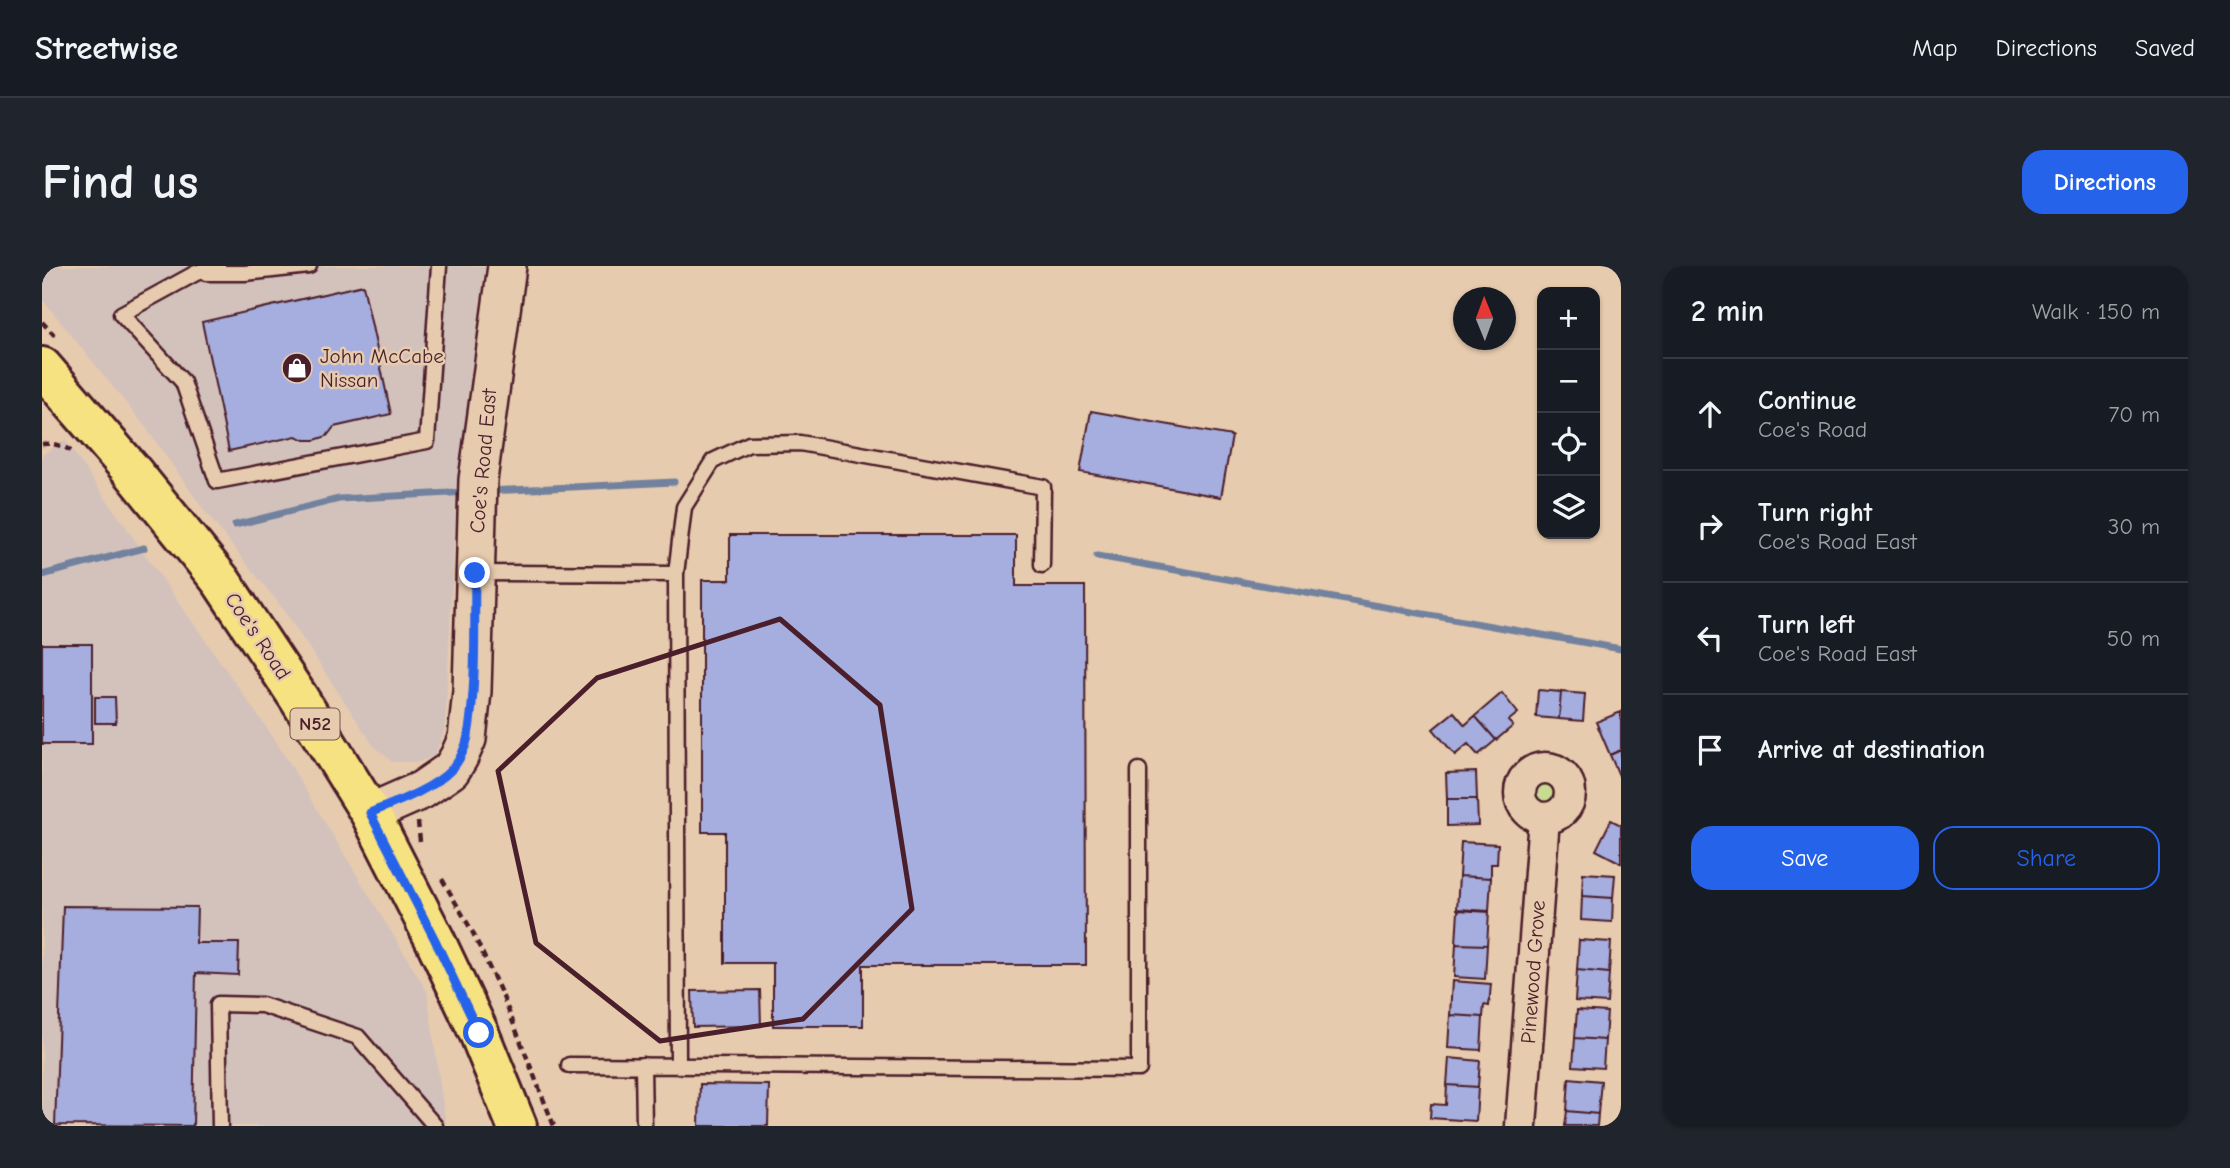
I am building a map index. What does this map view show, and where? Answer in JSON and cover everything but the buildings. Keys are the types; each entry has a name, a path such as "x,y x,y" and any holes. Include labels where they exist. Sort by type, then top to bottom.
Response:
{"main road":[{"name":"Coe's Road","path":"48,386 132,471 221,581 298,696 370,813 435,940 474,1021 517,1126"}],"street":[{"name":"Coe's Road East","path":"370,813 422,790 451,770 467,738 472,691 478,494 507,266"},
{"name":"Pinewood Grove","path":"1521,1126 1544,818"}],"lane":[{"path":"219,266 196,273 121,314 183,382 217,481 427,441 439,266"},
{"path":"196,273 245,273 309,266"},
{"path":"678,1065 676,573 684,507 713,461 748,444 800,443 1043,487 1042,565"},
{"path":"475,573 676,573"},
{"path":"569,1065 1139,1069 1139,771"},
{"path":"220,1126 218,1004 262,1005 358,1037 435,1126"},
{"path":"643,1065 644,1126"}],"path":[{"path":"42,444 64,446 74,452"}],"highlighted area":[{"path":"780,619 880,705 912,909 803,1019 660,1041 536,943 498,771 597,678"}],"shaded area":[{"path":"42,266 485,266 457,480 445,729 435,755 420,762 392,762 373,745 283,609 206,513 146,428 42,299"},
{"path":"65,440 276,741 427,991 446,1126 42,1126 42,455"}],"green space":[{"path":"1544,777 1555,781 1559,792 1555,803 1544,807 1533,803 1529,792 1533,781"}],"waterway":[{"path":"488,491 674,482"},
{"path":"235,525 339,499 469,492"},
{"path":"42,575 144,548"},
{"path":"1097,556 1621,649"}],"place":[{"name":"John McCabe Nissan","path":"297,368"}],"route":[{"path":"475,573 472,691 467,738 459,757 451,770 422,790 370,813 479,1033"}]}
